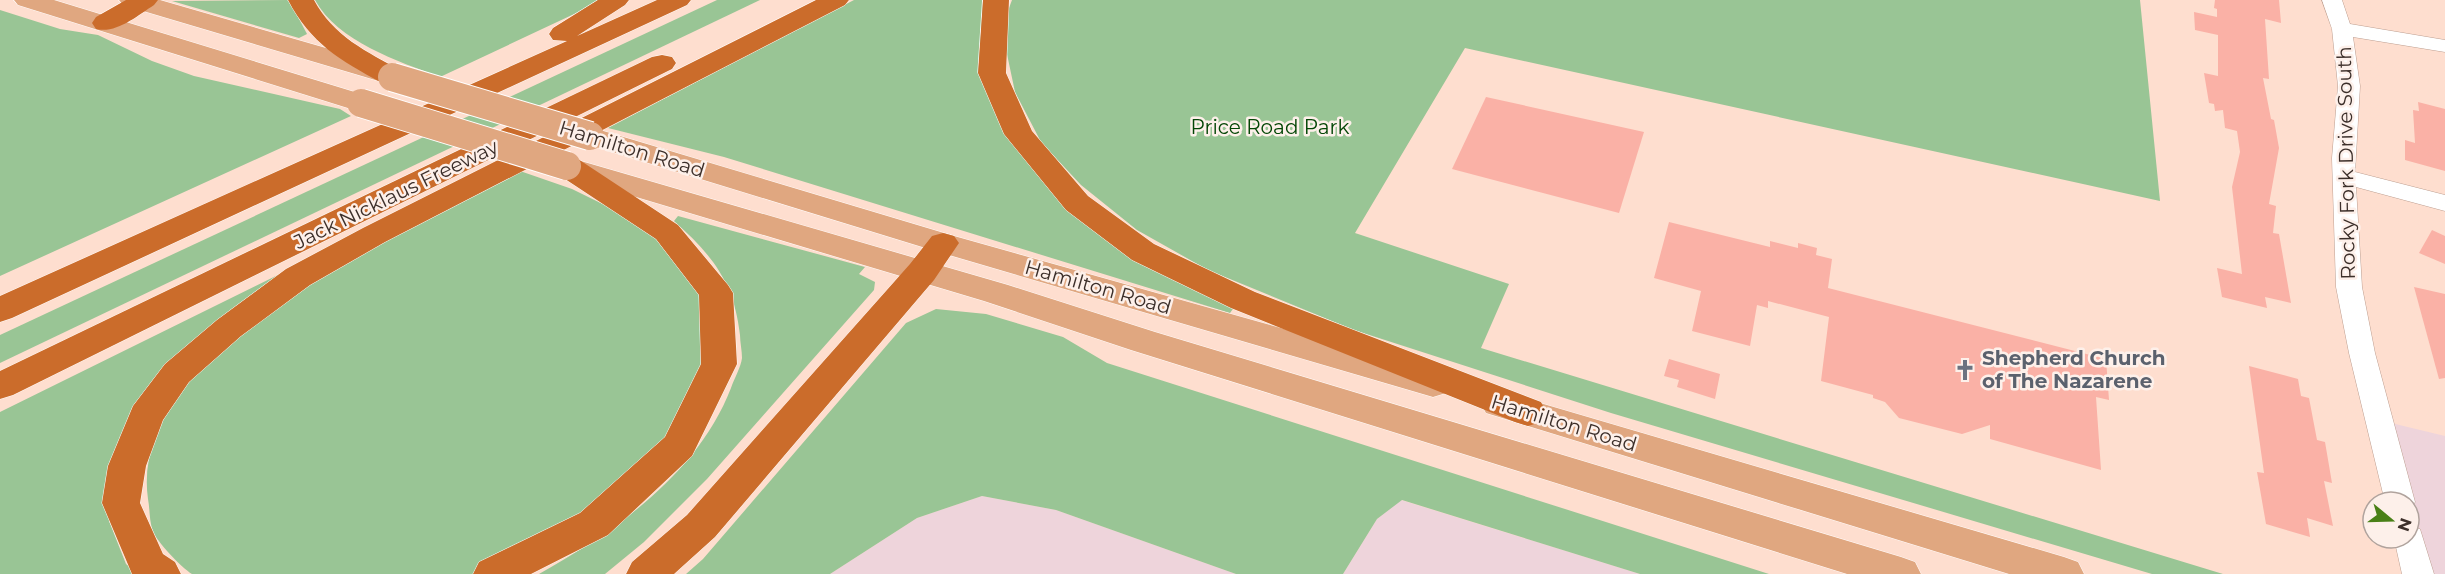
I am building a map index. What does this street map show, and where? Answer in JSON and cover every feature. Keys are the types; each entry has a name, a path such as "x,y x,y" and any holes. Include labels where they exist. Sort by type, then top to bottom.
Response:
{"highway":[{"path":"301,0 307,15 334,45 392,76"},
{"path":"0,308 534,51 616,0"},
{"path":"0,308 678,0"},
{"name":"Jack Nicklaus Freeway","path":"0,386 792,0"},
{"path":"161,574 148,565 121,503 127,466 146,416 177,374 229,328 298,278 374,235 836,0"},
{"path":"996,0 992,73 1019,134 1077,202 1143,252 1243,300 1349,339 1528,412"},
{"path":"105,23 139,1"},
{"path":"493,574 594,524 679,446 719,364 716,293 667,232 567,166"},
{"path":"646,574 701,526 922,272 943,243"}],"main road":[{"name":"Hamilton Road","path":"27,0 567,166 922,272 1901,574"},
{"name":"Hamilton Road","path":"139,1 943,243 1528,412 2064,574"}],"street":[{"name":"Rocky Fork Drive South","path":"2332,0 2342,29 2349,86 2343,176 2349,287 2362,353 2397,490"},
{"path":"2342,29 2445,46"},
{"path":"2343,176 2445,202"},
{"path":"2412,550 2418,574"}],"shaded area":[{"path":"2387,422 2445,436 2445,574 2427,574 2421,550 2421,490 2405,490"},
{"path":"982,496 1056,510 1236,574 830,574 917,518"},
{"path":"1401,500 1640,574 1343,574 1377,519"}],"green space":[{"path":"289,0 307,34 299,38 172,1"},
{"path":"315,0 604,0 440,77 388,57 354,39 325,15"},
{"path":"717,0 760,0 0,363 0,335"},
{"path":"854,0 988,0 1025,156 1235,306 1230,313 724,157 608,128"},
{"name":"Price Road Park","path":"1012,0 2140,0 2160,201 1465,48 1355,233 1509,284 1481,348 2223,574 2152,574 1611,413 1354,330 1208,270 1137,230 1081,185 1041,142 1015,92 1004,40"},
{"path":"0,10 60,29 98,35 152,61 194,76 340,109 351,116 0,276"},
{"path":"520,171 572,189 629,217 664,244 697,287 711,327 709,367 668,445 585,519 474,574 192,574 188,571 155,535 148,499 153,444 181,392 227,343 284,299 412,225"},
{"path":"678,216 865,267 859,274 875,282 874,290 707,479 644,542 605,574 539,574 625,519 676,473 698,447 716,419 739,369 742,352 737,316 732,300 719,271 710,258 674,221"},
{"path":"290,269 227,321 111,487 109,521 126,564 138,574 0,574 0,412"},
{"path":"936,309 986,314 1063,337 1107,363 1769,574 1640,574 1402,500 1377,519 1343,574 1236,574 1056,510 982,496 917,518 830,574 686,574 703,559 906,323"}],"building":[{"path":"2215,0 2279,0 2281,23 2265,19 2269,79 2263,78 2279,148 2269,204 2276,206 2273,233 2279,234 2291,303 2265,297 2267,308 2222,297 2217,268 2242,274 2232,187 2240,152 2237,131 2225,128 2223,110 2215,111 2214,104 2209,103 2204,73 2218,76 2218,35 2195,30 2194,12 2217,17 2217,9 2214,8"},
{"path":"1486,97 1644,132 1619,213 1452,169"},
{"path":"2418,102 2445,109 2445,171 2405,160 2405,140 2415,143 2413,110 2419,111"},
{"name":"Shepherd Church of The Nazarene","path":"1669,222 1770,247 1770,241 1798,248 1798,243 1817,248 1816,255 1832,259 1828,288 2106,359 2109,400 2096,397 2101,470 1990,439 1990,425 1962,434 1899,418 1885,402 1873,398 1873,395 1821,381 1829,317 1768,301 1768,308 1757,305 1750,346 1692,331 1701,291 1654,278"},
{"path":"2432,230 2445,236 2445,264 2419,253"},
{"path":"2414,287 2445,294 2445,378 2439,379"},
{"path":"1669,359 1720,374 1715,399 1677,387 1679,380 1664,376"},
{"path":"2249,366 2298,379 2301,396 2309,398 2317,440 2325,442 2332,483 2324,481 2333,526 2307,518 2310,537 2266,524 2257,472 2264,473"}],"place":[{"name":"Shepherd Church of The Nazarene","path":"1965,370"}]}
